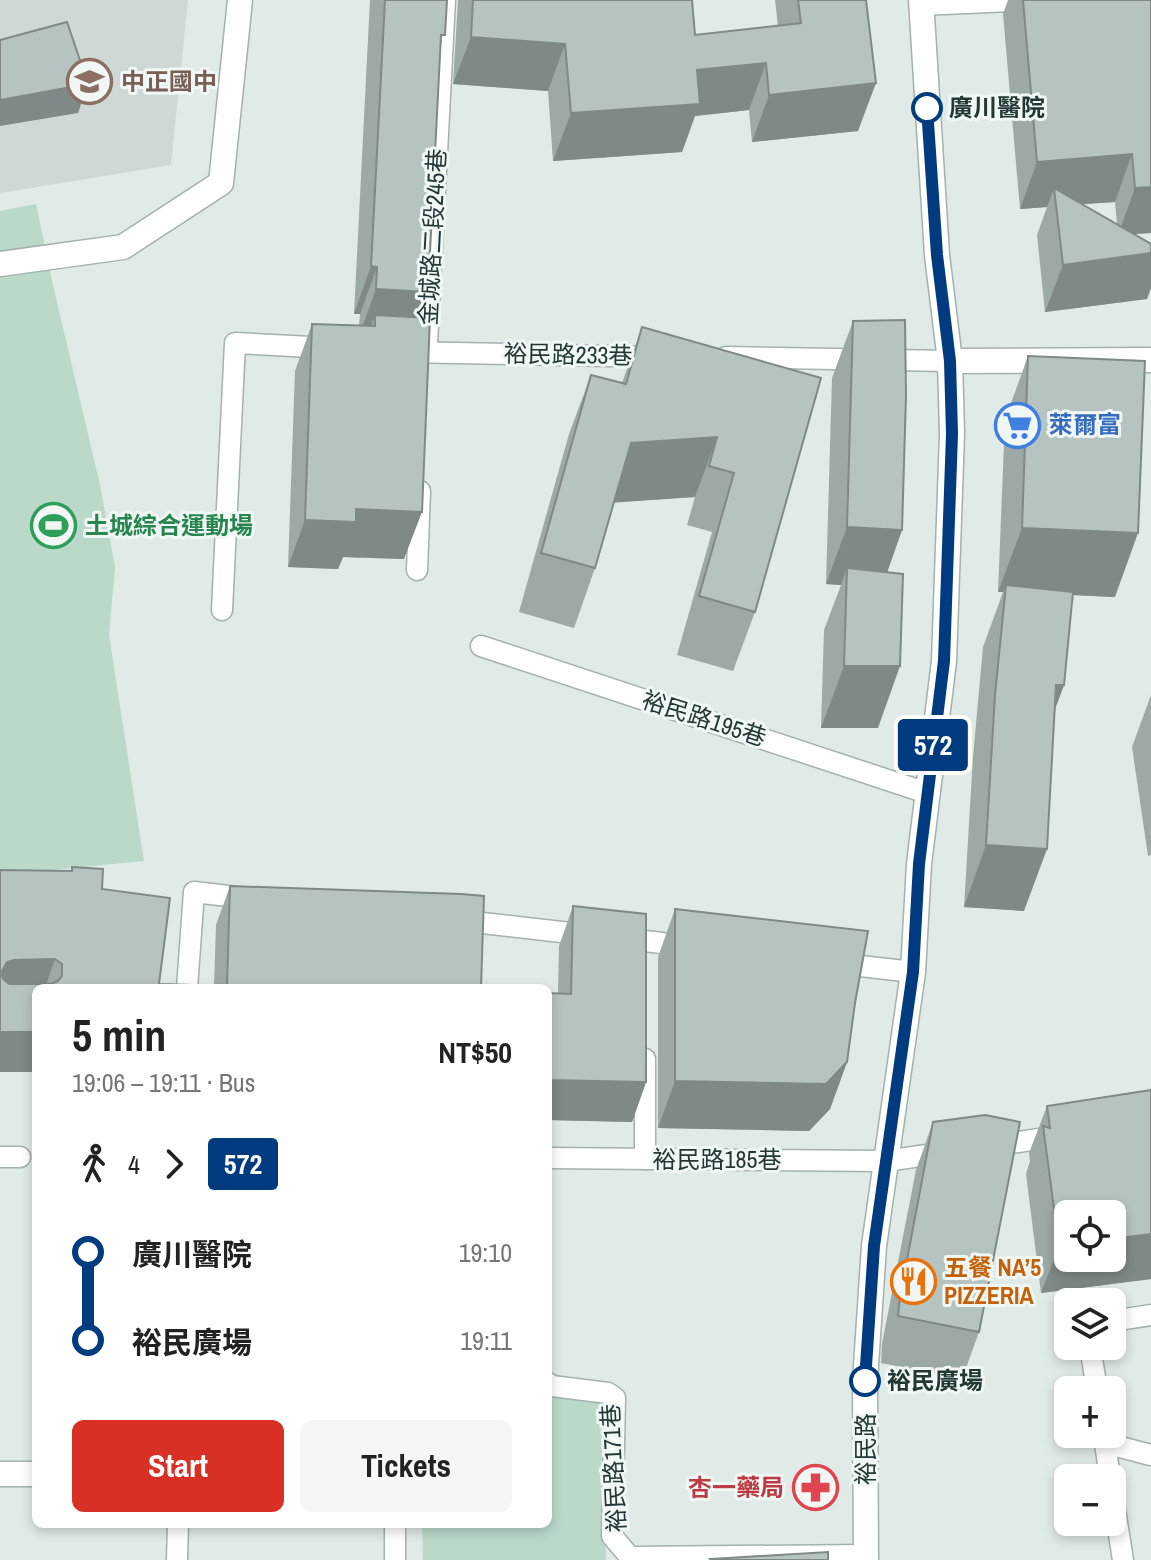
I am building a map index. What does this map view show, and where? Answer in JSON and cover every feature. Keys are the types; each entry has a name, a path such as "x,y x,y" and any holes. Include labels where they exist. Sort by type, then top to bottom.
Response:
{"street":[{"path":"0,264 123,247 221,183 240,0"},
{"name":"裕民路","path":"866,1558 865,1381 874,1246 913,972 919,864 944,661 952,434 950,361 937,255 921,2"},
{"path":"950,361 1151,360"},
{"path":"0,1474 32,1474"}],"lane":[{"name":"金城路二段245巷","path":"426,361 445,0"},
{"path":"921,2 1038,0"},
{"path":"222,610 235,343 347,349"},
{"name":"裕民路233巷","path":"378,351 426,361 680,357"},
{"path":"712,357 950,361"},
{"path":"417,570 421,477"},
{"name":"裕民路195巷","path":"481,646 927,793"},
{"path":"187,984 194,892 274,901"},
{"path":"438,918 645,949 708,949"},
{"path":"819,961 913,972"},
{"path":"645,1035 645,1159"},
{"name":"裕民路185巷","path":"552,1158 886,1161 1073,1134"},
{"path":"1126,1319 1151,1315"},
{"name":"裕民路171巷","path":"552,1386 608,1393 615,1398 612,1536 630,1557 866,1558"},
{"path":"1126,1446 1151,1455"},
{"path":"177,1560 178,1528"},
{"path":"395,1528 395,1560"},
{"path":"1119,1536 1123,1560"}],"shaded area":[{"name":"中正國中","path":"0,0 188,0 171,165 0,193"}],"green space":[{"name":"土城綜合運動場","path":"36,204 100,485 115,567 109,635 144,861 0,875 0,211"},
{"path":"552,1396 602,1402 606,1560 423,1560 422,1528 552,1528"}],"building":[{"path":"385,0 447,0 445,35 441,35 428,292 376,289 377,267 371,266"},
{"path":"473,0 692,0 695,35 801,23 798,0 866,0 876,83 769,95 766,63 697,70 700,104 571,113 565,44 471,37"},
{"path":"1023,0 1151,0 1151,187 1135,188 1132,154 1037,162"},
{"path":"67,22 88,84 0,100 0,40"},
{"path":"1054,188 1151,244 1151,253 1063,265"},
{"path":"375,315 430,318 422,512 356,509 356,522 305,520 312,324 375,326"},
{"path":"905,320 902,530 847,527 853,321"},
{"path":"642,327 821,378 755,612 699,596 734,473 709,466 717,437 631,443 595,568 541,553 591,375 626,384"},
{"path":"1028,356 1145,361 1138,533 1022,528"},
{"path":"847,568 903,574 900,666 844,666"},
{"path":"1006,585 1073,592 1064,685 1056,685 1047,849 986,845 995,695"},
{"path":"103,869 102,889 170,898 159,984 51,984 62,976 62,964 55,959 7,962 1,973 3,979 9,984 32,984 32,1032 0,1032 0,870"},
{"path":"230,886 484,896 481,984 227,984"},
{"path":"573,906 646,914 646,1082 552,1080 552,993 571,994"},
{"path":"675,909 868,931 847,1062 826,1084 675,1081"},
{"path":"1151,1090 1151,1234 1126,1237 1126,1200 1054,1200 1054,1208 1043,1126 1050,1128 1047,1106"},
{"path":"985,1115 1020,1122 979,1332 898,1316 933,1122"},
{"path":"828,1552 828,1560 710,1559"}],"bus line":[{"name":"572","path":"865,1381 874,1246 913,972 919,864 944,661 952,434 950,361 937,255 927,108"}],"place":[{"name":"中正國中","path":"90,82"},
{"name":"廣川醫院","path":"927,108"},
{"name":"萊爾富","path":"1018,425"},
{"name":"土城綜合運動場","path":"54,526"},
{"name":"五餐 NA’5 PIZZERIA","path":"913,1282"},
{"name":"裕民廣場","path":"865,1381"},
{"name":"杏一藥局","path":"815,1488"}]}
